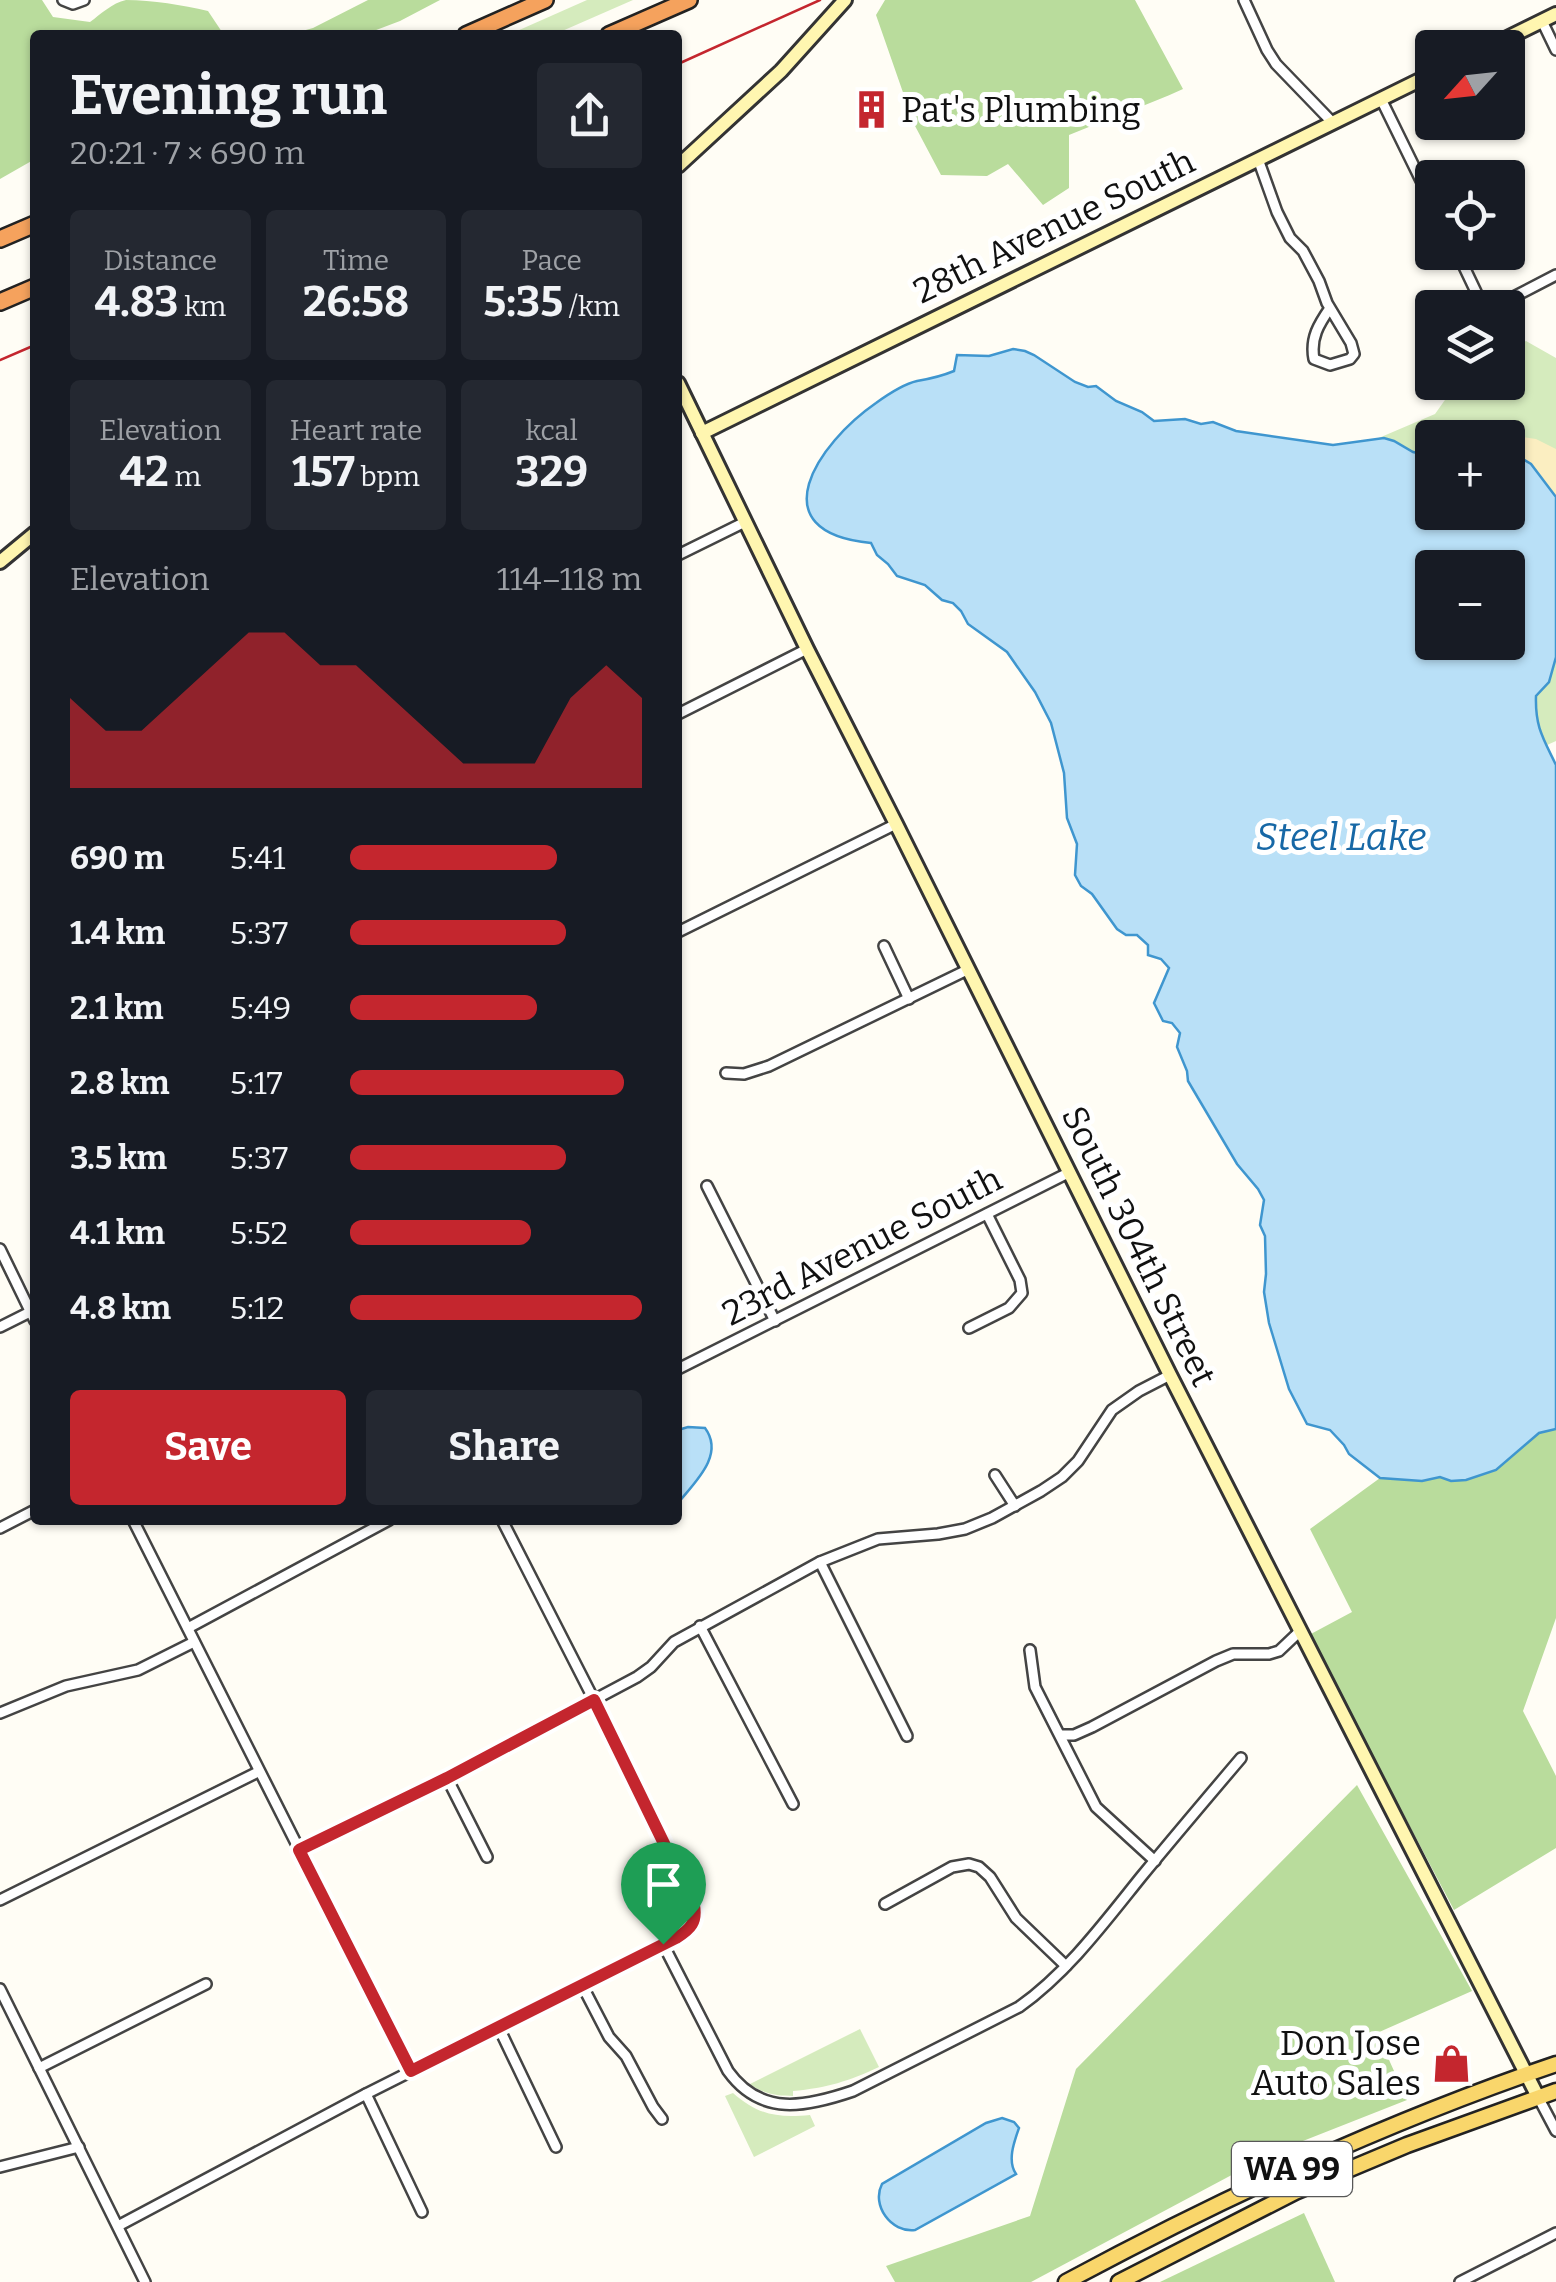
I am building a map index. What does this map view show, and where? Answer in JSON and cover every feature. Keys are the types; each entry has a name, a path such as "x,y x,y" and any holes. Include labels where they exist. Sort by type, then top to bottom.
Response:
{"highway":[{"path":"477,30 546,0"},
{"path":"620,30 689,0"},
{"path":"0,239 30,226"},
{"path":"0,302 30,289"}],"main road":[{"name":"WA 99","path":"1066,2282 1281,2174 1428,2111 1556,2064"},
{"name":"WA 99","path":"1119,2282 1294,2192 1406,2144 1556,2090"}],"street":[{"path":"63,0 74,4 84,0"},
{"path":"682,162 781,71 845,0"},
{"path":"1244,0 1276,64 1332,122"},
{"path":"1524,30 1556,14"},
{"path":"1542,21 1556,50"},
{"name":"28th Avenue South","path":"702,433 1415,82"},
{"path":"1381,99 1415,168"},
{"path":"1258,159 1276,212 1290,238 1303,251 1351,343 1354,354 1350,359 1330,365 1314,358 1312,351 1318,326 1330,308"},
{"path":"1466,270 1486,304 1500,304 1556,275"},
{"name":"South 304th Street","path":"682,391 806,649 1170,1375 1556,2131"},
{"path":"682,553 745,522"},
{"path":"0,562 30,537"},
{"path":"682,712 806,649"},
{"path":"682,930 896,824"},
{"path":"884,946 909,999"},
{"path":"726,1073 750,1073 769,1066 967,970"},
{"name":"23rd Avenue South","path":"682,1367 1070,1172"},
{"path":"707,1186 775,1321"},
{"path":"969,1328 1009,1308 1022,1293 1020,1280 987,1214"},
{"path":"0,1250 30,1311"},
{"path":"22,1295 30,1291"},
{"path":"0,1327 30,1318"},
{"path":"299,1850 594,1700 651,1667 674,1642 700,1626 820,1562 878,1539 964,1528 1040,1492 1086,1453 1106,1417 1120,1404 1170,1375"},
{"path":"995,1475 1014,1506"},
{"path":"0,1528 30,1513"},
{"path":"136,1525 411,2071"},
{"path":"188,1628 380,1525"},
{"path":"118,2226 366,2094 688,1931 694,1923 694,1905 505,1525"},
{"path":"820,1562 907,1736"},
{"path":"700,1626 793,1804"},
{"path":"1061,1735 1074,1735 1092,1727 1233,1654 1269,1654 1279,1650 1300,1632"},
{"path":"0,1712 66,1686 138,1670 194,1642"},
{"path":"1030,1650 1035,1687 1096,1807 1155,1861"},
{"path":"663,1944 735,2082 773,2104 828,2100 854,2091 1038,1994 1241,1758"},
{"path":"0,1900 258,1772"},
{"path":"447,1778 487,1857"},
{"path":"885,1904 952,1867 970,1864 990,1876 1016,1918 1066,1966"},
{"path":"39,2068 206,1984"},
{"path":"582,1985 608,2037 626,2056 662,2119"},
{"path":"0,1990 145,2282"},
{"path":"498,2026 556,2147"},
{"path":"366,2094 422,2212"},
{"path":"0,2167 79,2148"},
{"path":"1460,2282 1556,2233"}],"green space":[{"path":"0,0 42,0 53,17 90,22 126,0 208,11 221,30 30,30 30,162 0,179"},
{"path":"368,0 440,0 376,30 306,30"},
{"path":"587,0 633,0 564,30 519,30"},
{"path":"885,0 1135,0 1183,89 1069,135 1069,188 1043,205 1008,164 987,176 941,175 914,124 876,15"},
{"path":"1525,341 1556,358 1556,497 1525,461 1525,420 1421,420 1435,414 1445,400 1525,400"},
{"path":"1415,423 1415,452 1390,439 1374,440"},
{"path":"1556,657 1556,741 1547,745 1538,728 1536,696 1549,682"},
{"path":"1556,1429 1556,1618 1523,1711 1556,1776 1556,1848 1454,1910 1309,1635 1352,1612 1310,1529 1380,1478 1466,1480 1496,1469 1539,1433"},
{"path":"1357,1785 1472,1991 1377,2033 1407,2100 1275,2152 1031,2282 895,2282 886,2266 1030,2216 1076,2069"},
{"path":"860,2029 879,2067 838,2083 793,2091 793,2096 770,2094 750,2084"},
{"path":"733,2093 768,2113 810,2115 815,2126 754,2157 725,2096"},
{"path":"1304,2213 1335,2282 1160,2282"}],"sand":[{"path":"1525,437 1556,449 1556,497 1525,460"}],"water":[{"name":"Steel Lake","path":"1025,351 1075,382 1096,386 1154,421 1213,422 1236,431 1333,445 1384,438 1394,441 1415,452 1415,530 1525,530 1525,460 1556,497 1556,657 1549,682 1536,696 1536,707 1538,724 1556,765 1556,1429 1539,1433 1496,1470 1466,1480 1380,1478 1349,1454 1330,1430 1307,1424 1289,1389 1269,1323 1264,1292 1265,1236 1260,1225 1264,1200 1237,1164 1188,1081 1177,1047 1180,1033 1172,1023 1163,1021 1154,1003 1169,968 1161,959 1148,955 1148,945 1137,935 1126,935 1117,929 1075,875 1077,844 1067,818 1064,773 1051,723 1035,692 1007,652 968,624 953,603 942,600 925,585 897,576 871,543 836,535 816,522 807,504 809,484 819,462 854,420 901,387 954,371 957,355"},
{"path":"705,1428 712,1448 705,1468 682,1498 682,1429"},
{"path":"1002,2118 1019,2128 1012,2157 1016,2174 915,2230 898,2227 885,2216 879,2200 882,2184 986,2123"}],"tram line":[{"path":"682,62 820,0"},
{"path":"0,360 30,347"}],"place":[{"name":"Pat's Plumbing","path":"871,110"},
{"name":"Don Jose Auto Sales","path":"1451,2063"}],"route":[{"path":"594,1700 694,1905 696,1916 688,1931 663,1944 411,2071 299,1850 594,1700"}]}
